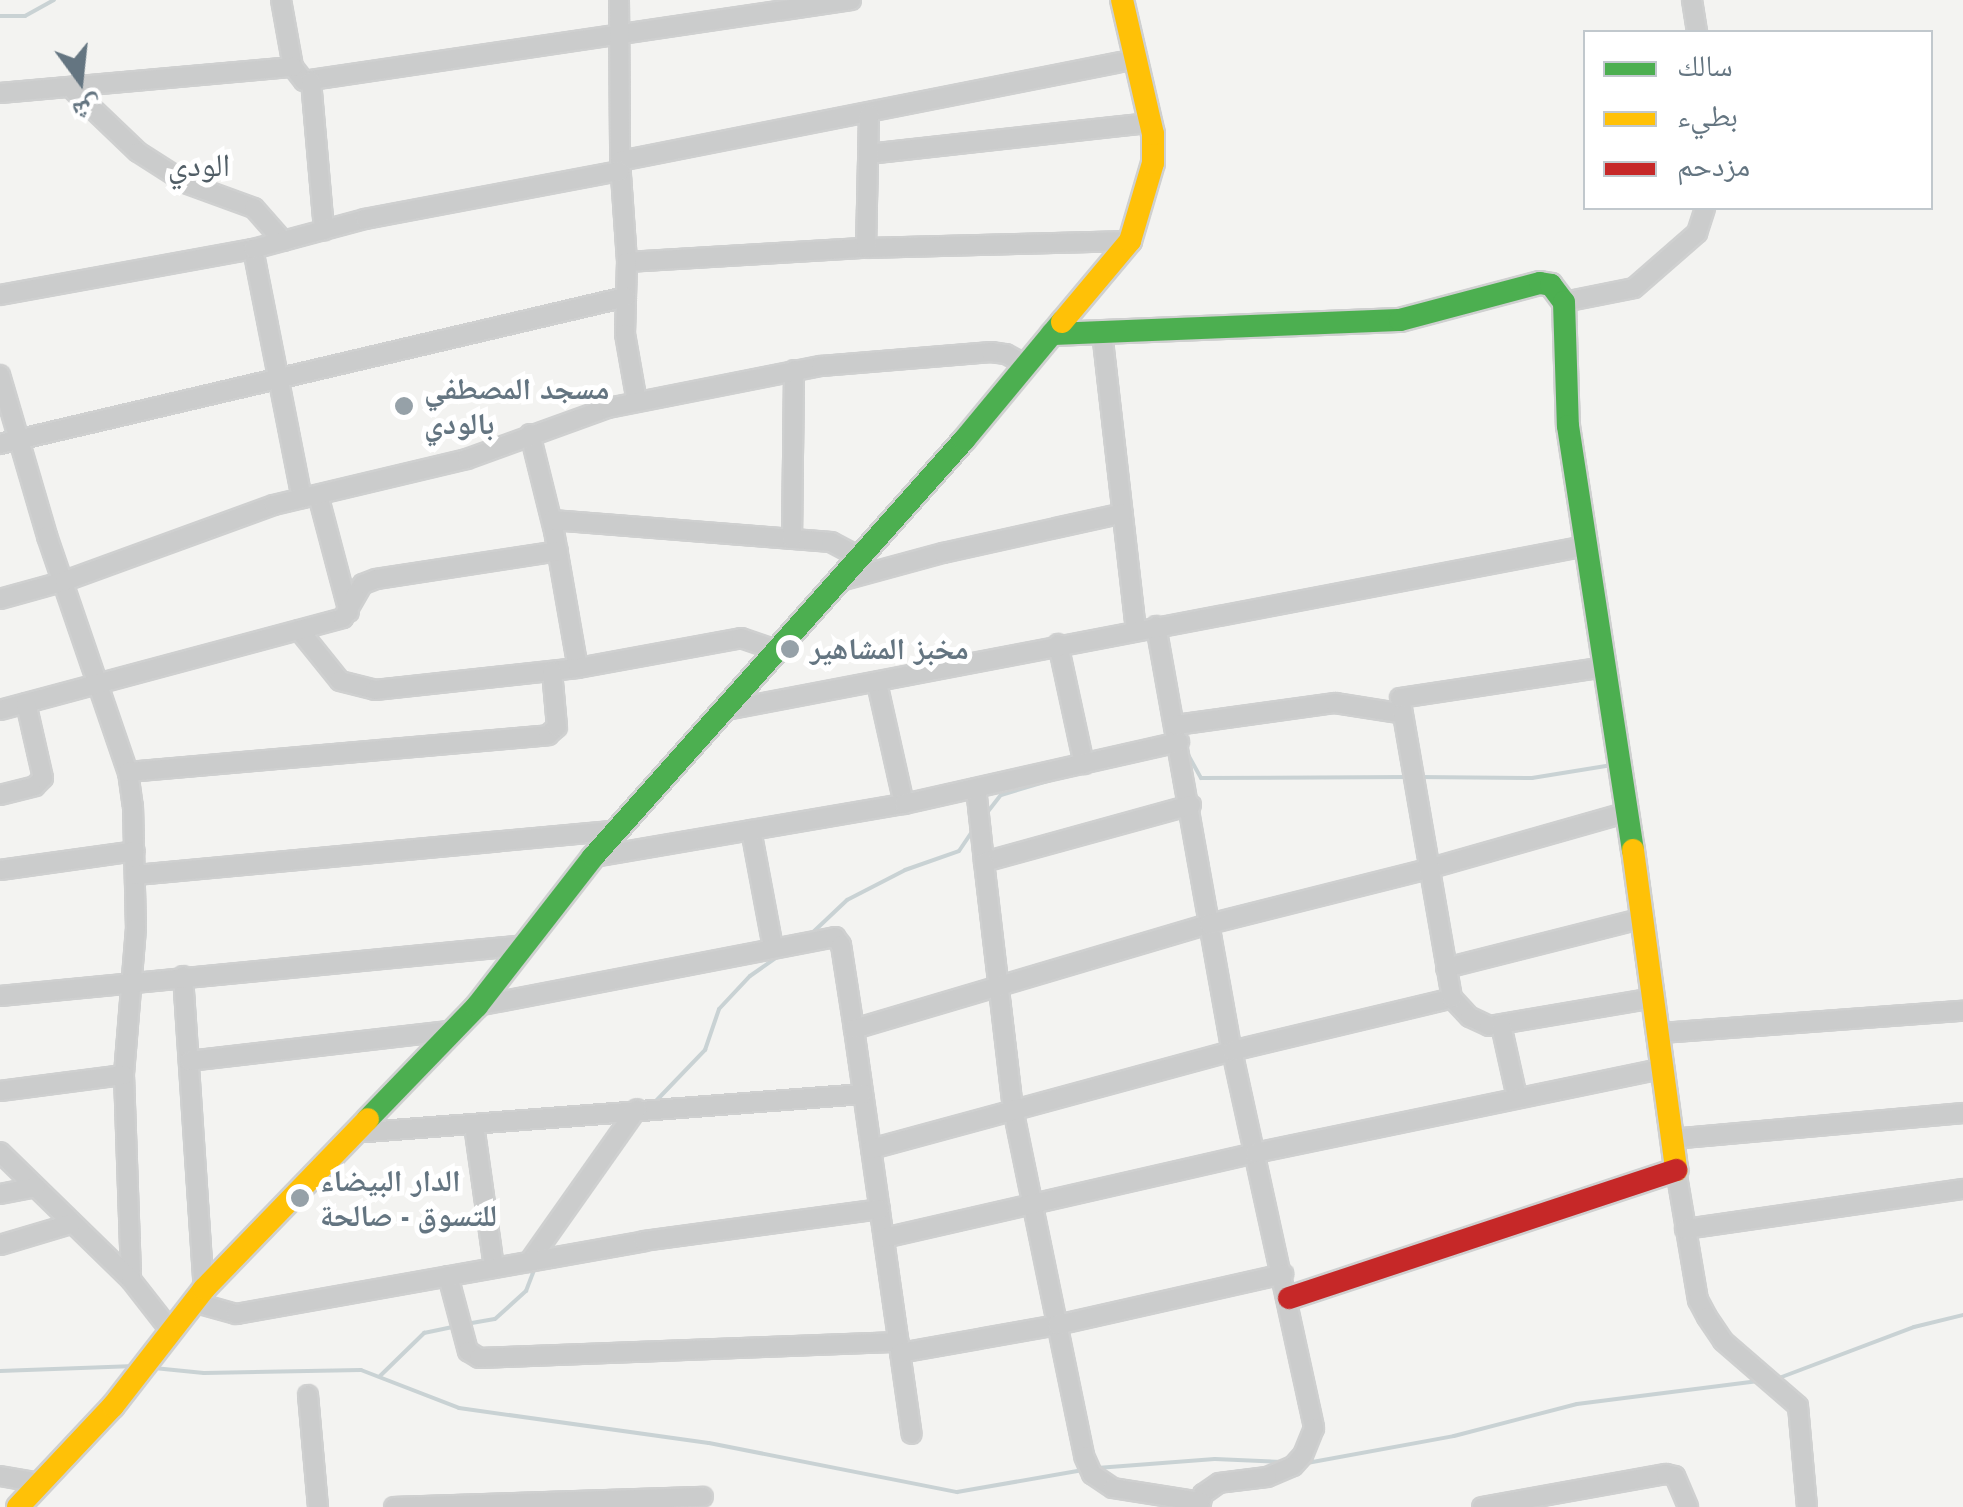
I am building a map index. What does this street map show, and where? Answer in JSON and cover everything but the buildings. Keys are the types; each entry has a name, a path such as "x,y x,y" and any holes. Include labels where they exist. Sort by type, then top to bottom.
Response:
{"street":[{"path":"282,0 293,67 304,80 620,37 852,0"},
{"path":"619,0 620,166 627,262 625,334 637,402"},
{"path":"18,1507 135,1379 198,1295 477,1006 593,856 1026,366 1130,240 1153,163 1150,123 1122,0"},
{"path":"1692,0 1697,30"},
{"path":"0,296 253,248 977,87 1136,59"},
{"path":"0,93 293,67"},
{"path":"312,80 324,230"},
{"path":"72,88 105,125 138,152 188,184 254,208 284,240"},
{"path":"866,248 869,114"},
{"path":"868,154 1150,123"},
{"path":"1564,302 1634,288 1697,233 1704,210"},
{"path":"627,262 866,248 1130,240"},
{"path":"253,248 278,378 310,497 349,612"},
{"path":"1052,334 1400,320 1540,282 1551,285 1564,302 1568,426 1698,1300 1714,1328 1798,1406 1807,1507"},
{"path":"8,441 626,297"},
{"path":"1102,332 1136,630"},
{"path":"0,600 310,497 467,459 530,434 637,402 794,370 990,352 1006,354 1026,366"},
{"path":"792,539 794,370"},
{"path":"0,375 8,441 65,581 128,772 136,875 133,980 124,1075 131,1280"},
{"path":"530,434 552,520 578,668"},
{"path":"836,582 943,552 1122,513"},
{"path":"552,520 831,542 859,556"},
{"path":"721,711 1586,546"},
{"path":"0,710 343,618 363,584 376,579 558,550"},
{"path":"976,788 1013,1109 1081,1445 1092,1474 1113,1488 1200,1505 1208,1488 1219,1483 1280,1474 1303,1455 1310,1442 1313,1417 1232,1051 1156,626"},
{"path":"300,630 331,673 347,685 374,690 578,668 741,638 776,650"},
{"path":"1058,644 1084,764"},
{"path":"1606,667 1405,695 1398,704 1399,713 1452,998 1480,1023 1502,1026 1655,998"},
{"path":"128,772 548,735 557,728 552,671"},
{"path":"877,683 904,804"},
{"path":"0,795 35,786 43,778 26,703"},
{"path":"593,856 904,804 1084,764 1178,734 1335,703 1399,713"},
{"path":"984,862 1191,805"},
{"path":"854,1029 1209,924 1428,869 1625,813"},
{"path":"136,875 617,830"},
{"path":"751,830 773,947"},
{"path":"0,870 135,852"},
{"path":"1446,968 1644,918"},
{"path":"477,1006 836,938 841,944 912,1434"},
{"path":"0,996 133,980 527,945"},
{"path":"183,976 198,1295"},
{"path":"871,1149 1232,1051 1452,998"},
{"path":"1660,1033 1963,1012"},
{"path":"1502,1026 1517,1097"},
{"path":"189,1062 455,1030"},
{"path":"884,1238 1255,1153 1664,1068"},
{"path":"0,1091 124,1075"},
{"path":"354,1133 863,1094"},
{"path":"529,1262 637,1109"},
{"path":"1672,1138 1963,1113"},
{"path":"474,1125 494,1268"},
{"path":"0,1152 131,1280 170,1330"},
{"path":"1289,1298 1676,1170"},
{"path":"0,1194 35,1187"},
{"path":"1685,1229 1963,1190"},
{"path":"198,1295 236,1314 529,1262 880,1210"},
{"path":"0,1245 71,1224"},
{"path":"448,1276 468,1351 480,1358 899,1347 1056,1326 1283,1274"},
{"path":"308,1395 318,1507"},
{"path":"1482,1507 1666,1474 1676,1476 1688,1507"},
{"path":"0,1476 40,1483"},
{"path":"394,1507 704,1497"}],"waterway":[{"path":"0,16 25,16 54,0"},
{"path":"1186,751 1201,778 1409,777"},
{"path":"1418,777 1532,778 1612,765"},
{"path":"986,814 1001,795 1051,780"},
{"path":"810,935 847,900 905,870 959,851 974,829"},
{"path":"654,1103 705,1050 719,1009 750,976 781,954"},
{"path":"466,1324 495,1319 526,1291 535,1268"},
{"path":"1779,1378 1914,1327 1963,1315"},
{"path":"380,1376 424,1333 457,1326"},
{"path":"0,1371 135,1366"},
{"path":"154,1368 204,1373 361,1370 459,1408 709,1443 957,1492 1083,1470"},
{"path":"1307,1463 1454,1436 1577,1404 1759,1381"},
{"path":"1097,1468 1215,1459 1282,1462"}],"traffic: fast":[{"path":"1052,334 1400,320 1540,283 1551,285 1564,302 1568,426 1633,850"},
{"path":"368,1119 477,1006 593,857 964,440 1062,322"}],"traffic: slow":[{"path":"1062,322 1130,241 1153,163 1153,134 1122,0"},
{"path":"1633,850 1676,1170"},
{"path":"18,1507 113,1406 204,1289 368,1119"}],"traffic: jam":[{"path":"1289,1298 1676,1170"}],"place":[{"name":"مسجد المصطفي بالودي","path":"404,406"},
{"name":"مخبز المشاهير","path":"790,649"},
{"name":"الدار البيضاء للتسوق - صالحة","path":"300,1198"}],"district":[{"name":"الودي","path":"199,165"}]}
